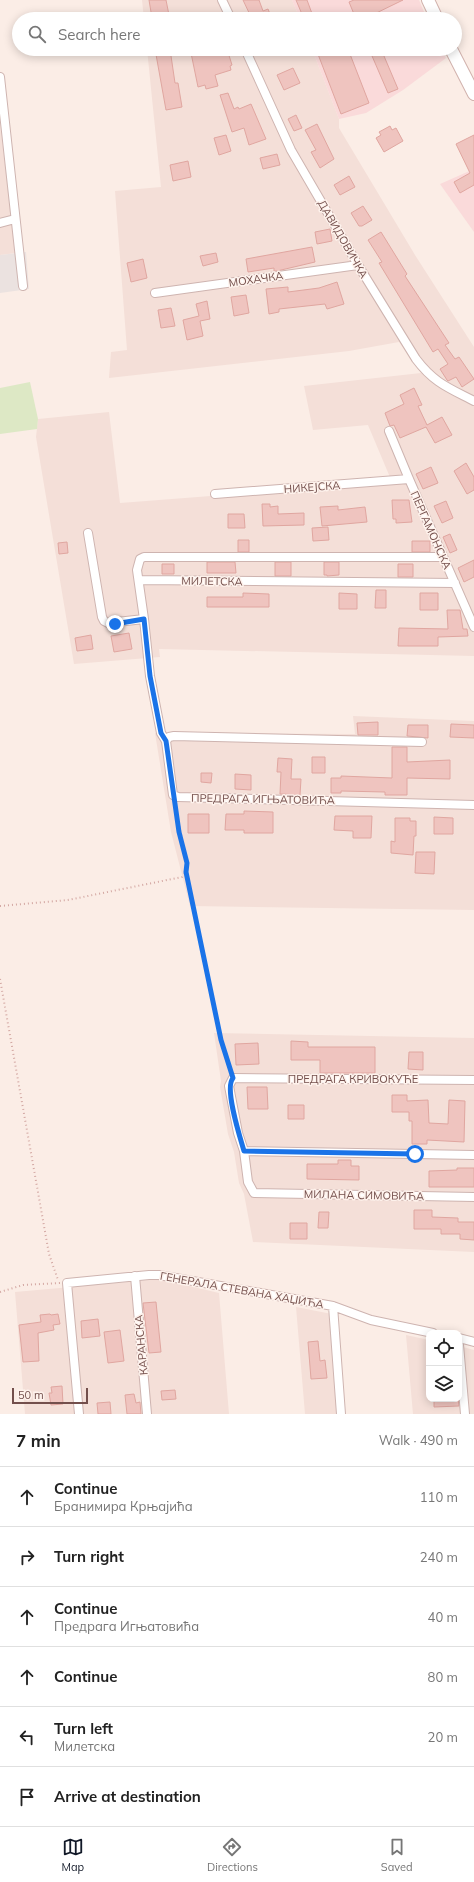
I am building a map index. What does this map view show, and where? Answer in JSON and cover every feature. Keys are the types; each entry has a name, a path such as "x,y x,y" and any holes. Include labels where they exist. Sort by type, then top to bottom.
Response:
{"street":[{"path":"222,0 228,12"},
{"path":"428,0 434,12"},
{"name":"ДАВИДОВИЧКА","path":"248,56 291,150 358,265 413,354 427,374 444,386 474,401"},
{"path":"455,56 474,94"},
{"path":"0,77 23,286"},
{"path":"0,223 15,219"},
{"name":"МОХАЧКА","path":"155,292 358,265"},
{"name":"ПЕРГАМОНСКА","path":"390,431 409,480 474,627"},
{"name":"НИКЕЈСКА","path":"215,494 409,480"},
{"path":"88,533 102,617 104,621 115,624 144,619"},
{"path":"174,795 166,741 161,733 150,676 137,564 140,559 144,557 443,557"},
{"name":"МИЛЕТСКА","path":"139,580 455,583"},
{"path":"166,741 174,736 422,742"},
{"name":"ПРЕДРАГА ИГЊАТОВИЋА","path":"174,795 178,797 474,805"},
{"path":"233,1078 229,1086 238,1133 244,1151 474,1155"},
{"name":"ПРЕДРАГА КРИВОКУЋЕ","path":"233,1078 474,1080"},
{"name":"МИЛАНА СИМОВИЋА","path":"244,1151 248,1182 254,1193 474,1197"},
{"name":"ГЕНЕРАЛА СТЕВАНА ХАЏИЋА","path":"63,1283 159,1275 333,1306 372,1320 426,1332"},
{"name":"КАРАНСКА","path":"135,1276 147,1414"},
{"path":"63,1283 79,1414"},
{"path":"333,1306 341,1414"},
{"path":"462,1339 474,1342"},
{"path":"461,1366 465,1414"}],"path":[{"path":"174,795 179,832 187,863 186,872 221,1040 233,1078"},
{"path":"0,906 68,900 170,880 182,876 186,872"},
{"path":"0,979 49,1254 63,1283 23,1285 0,1292"}],"shaded area":[{"path":"142,0 292,0 297,12 143,12"},
{"path":"292,0 419,0 424,12 297,12"},
{"path":"148,56 315,56 339,119 339,128 415,255 474,347 474,656 159,649 160,657 74,664 36,437 38,419 109,412 120,503 392,482 368,425 313,430 304,386 421,373 399,342 349,351 109,378 111,352 127,350 115,191 161,187"},
{"path":"315,56 445,56 446,58 403,90 366,113 339,119"},
{"path":"0,124 16,253 0,255"},
{"path":"474,169 474,232 440,184"},
{"path":"26,252 29,289 0,293 0,255"},
{"path":"353,716 474,721 474,910 190,906 171,832 155,733 355,734"},
{"path":"214,1033 474,1038 474,1252 253,1242 244,1194 239,1183 234,1152 228,1134 220,1087 221,1081"},
{"path":"160,1279 219,1293 229,1414 25,1414 15,1292"},
{"path":"296,1307 337,1315 345,1414 305,1414"},
{"path":"406,1335 426,1339 426,1402 462,1402 462,1347 474,1350 474,1414 413,1414"}],"green space":[{"path":"30,382 38,419 37,429 0,434 0,388"}],"building":[{"path":"149,0 166,0 168,12 151,12"},
{"path":"243,0 259,0 263,11 268,9 269,12 249,12"},
{"path":"296,0 307,0 311,12 301,12"},
{"path":"354,0 403,0 378,12 353,12 349,2"},
{"path":"156,56 171,56 175,83 178,83 182,107 166,110"},
{"path":"192,56 229,56 232,65 230,66 231,70 215,75 218,86 206,89 205,85 198,87"},
{"path":"319,56 351,56 369,103 341,114"},
{"path":"372,56 384,56 398,89 388,93"},
{"path":"293,68 300,83 284,90 277,75"},
{"path":"228,93 234,109 238,107 239,109 251,104 266,139 249,145 244,128 232,132 220,95"},
{"path":"296,115 302,128 294,131 288,119"},
{"path":"317,124 334,159 320,168 311,152 316,150 305,130"},
{"path":"390,126 392,130 396,128 403,141 384,152 376,138 381,135 379,132"},
{"path":"226,135 231,151 219,155 214,138"},
{"path":"474,135 474,185 460,193 454,182 470,173 456,144"},
{"path":"277,154 280,165 263,169 260,158"},
{"path":"188,161 191,177 173,181 170,165"},
{"path":"349,176 355,187 340,195 334,185"},
{"path":"363,206 372,220 362,226 359,226 351,213"},
{"path":"330,229 332,241 317,244 315,232"},
{"path":"381,232 407,274 405,276 449,343 445,345 455,359 459,357 474,379 462,387 456,377 448,381 447,380 440,369 448,364 438,349 433,352 379,263 382,262 368,240"},
{"path":"312,247 315,262 277,271 274,271 274,268 248,272 246,259"},
{"path":"216,253 218,262 203,266 200,256"},
{"path":"143,259 147,278 131,282 127,263"},
{"path":"337,282 344,304 327,309 325,304 279,309 279,312 269,314 266,289 288,287 288,292 319,288"},
{"path":"246,295 249,313 234,316 231,297"},
{"path":"207,301 210,319 200,321 203,336 187,340 183,320 199,316 196,304"},
{"path":"171,308 175,326 161,328 158,310"},
{"path":"414,388 422,405 418,406 427,425 442,417 452,435 435,443 426,427 400,438 394,425 390,426 385,413 404,404 400,395"},
{"path":"466,463 474,477 474,490 467,494 454,471"},
{"path":"431,467 438,483 423,489 416,474"},
{"path":"392,500 409,500 412,522 396,523 396,519 393,519"},
{"path":"446,501 453,518 442,523 434,506"},
{"path":"262,504 270,504 270,507 278,506 278,514 304,513 304,525 263,526"},
{"path":"338,506 338,510 365,507 367,522 322,526 320,507"},
{"path":"228,514 244,514 245,528 228,528"},
{"path":"328,527 329,540 313,541 312,528"},
{"path":"450,534 457,550 450,553 443,537"},
{"path":"238,540 249,540 249,552 238,552"},
{"path":"412,541 430,541 430,552 412,552"},
{"path":"67,542 68,553 59,554 58,543"},
{"path":"474,560 474,577 464,582 458,568"},
{"path":"207,562 235,562 236,573 207,573"},
{"path":"275,562 291,562 291,576 275,576"},
{"path":"324,562 339,562 339,575 324,575"},
{"path":"162,564 174,564 174,574 162,574"},
{"path":"398,564 413,564 413,577 398,577"},
{"path":"376,590 386,590 386,608 375,608"},
{"path":"243,593 269,594 269,607 207,607 207,597 243,597"},
{"path":"339,593 357,594 357,609 339,609"},
{"path":"420,593 438,593 438,610 420,610"},
{"path":"447,610 460,610 463,629 467,629 468,636 438,637 438,646 398,646 399,628 448,629"},
{"path":"129,633 132,649 114,652 111,636"},
{"path":"91,635 93,649 77,651 75,638"},
{"path":"378,722 378,735 358,735 357,723"},
{"path":"451,724 474,725 474,738 450,737"},
{"path":"408,725 428,725 428,738 407,736"},
{"path":"392,747 407,747 407,762 450,760 450,779 407,778 407,795 385,795 385,792 341,791 341,793 331,793 331,778 341,778 341,776 392,778"},
{"path":"312,757 325,757 325,773 312,773"},
{"path":"278,758 292,759 291,779 301,779 300,795 280,794 281,772 277,772"},
{"path":"201,773 212,773 211,783 201,782"},
{"path":"235,774 251,775 251,790 235,789"},
{"path":"244,811 273,812 273,833 244,833 244,830 225,830 226,814 244,814"},
{"path":"188,814 209,814 209,833 188,833"},
{"path":"335,816 372,816 371,838 353,838 353,831 334,830"},
{"path":"434,817 453,818 453,834 434,834"},
{"path":"395,818 410,818 410,821 416,821 416,836 414,836 413,855 391,853 391,841 395,842"},
{"path":"416,852 435,852 434,874 415,873"},
{"path":"291,1041 308,1042 308,1047 375,1047 375,1073 320,1073 320,1060 291,1060"},
{"path":"258,1043 259,1064 236,1065 235,1044"},
{"path":"409,1052 423,1052 423,1070 408,1069"},
{"path":"247,1087 267,1087 268,1109 248,1109"},
{"path":"392,1095 407,1095 407,1101 428,1100 429,1123 448,1124 449,1100 465,1101 464,1142 427,1140 427,1144 412,1144 412,1121 409,1121 409,1112 392,1112"},
{"path":"288,1105 304,1105 304,1119 288,1119"},
{"path":"338,1160 351,1160 351,1166 359,1166 359,1180 307,1179 307,1164 338,1164"},
{"path":"457,1168 474,1168 474,1187 429,1187 429,1171 457,1170"},
{"path":"414,1210 432,1210 432,1217 458,1218 458,1222 474,1222 474,1240 460,1239 460,1234 441,1234 441,1229 414,1229"},
{"path":"319,1212 329,1212 328,1228 318,1228"},
{"path":"290,1223 307,1223 307,1239 290,1239"},
{"path":"156,1302 161,1352 149,1353 143,1303"},
{"path":"58,1314 60,1324 53,1325 54,1330 38,1333 39,1361 23,1362 19,1325 41,1322 40,1315"},
{"path":"98,1319 100,1336 82,1338 81,1321"},
{"path":"120,1330 124,1361 108,1363 104,1332"},
{"path":"318,1341 320,1361 325,1360 327,1378 311,1379 308,1342"},
{"path":"62,1386 63,1404 51,1405 49,1393 52,1393 51,1387"},
{"path":"175,1390 176,1399 162,1400 161,1391"},
{"path":"134,1394 136,1403 140,1402 141,1414 127,1414 125,1395"},
{"path":"110,1402 111,1414 98,1414 97,1403"},
{"path":"434,1402 458,1402 459,1406 434,1407"}],"route":[{"path":"115,624 144,619 150,676 161,733 166,741 170,762 179,832 187,863 186,872 221,1040 233,1078 229,1086 238,1133 244,1151 415,1154"}]}
